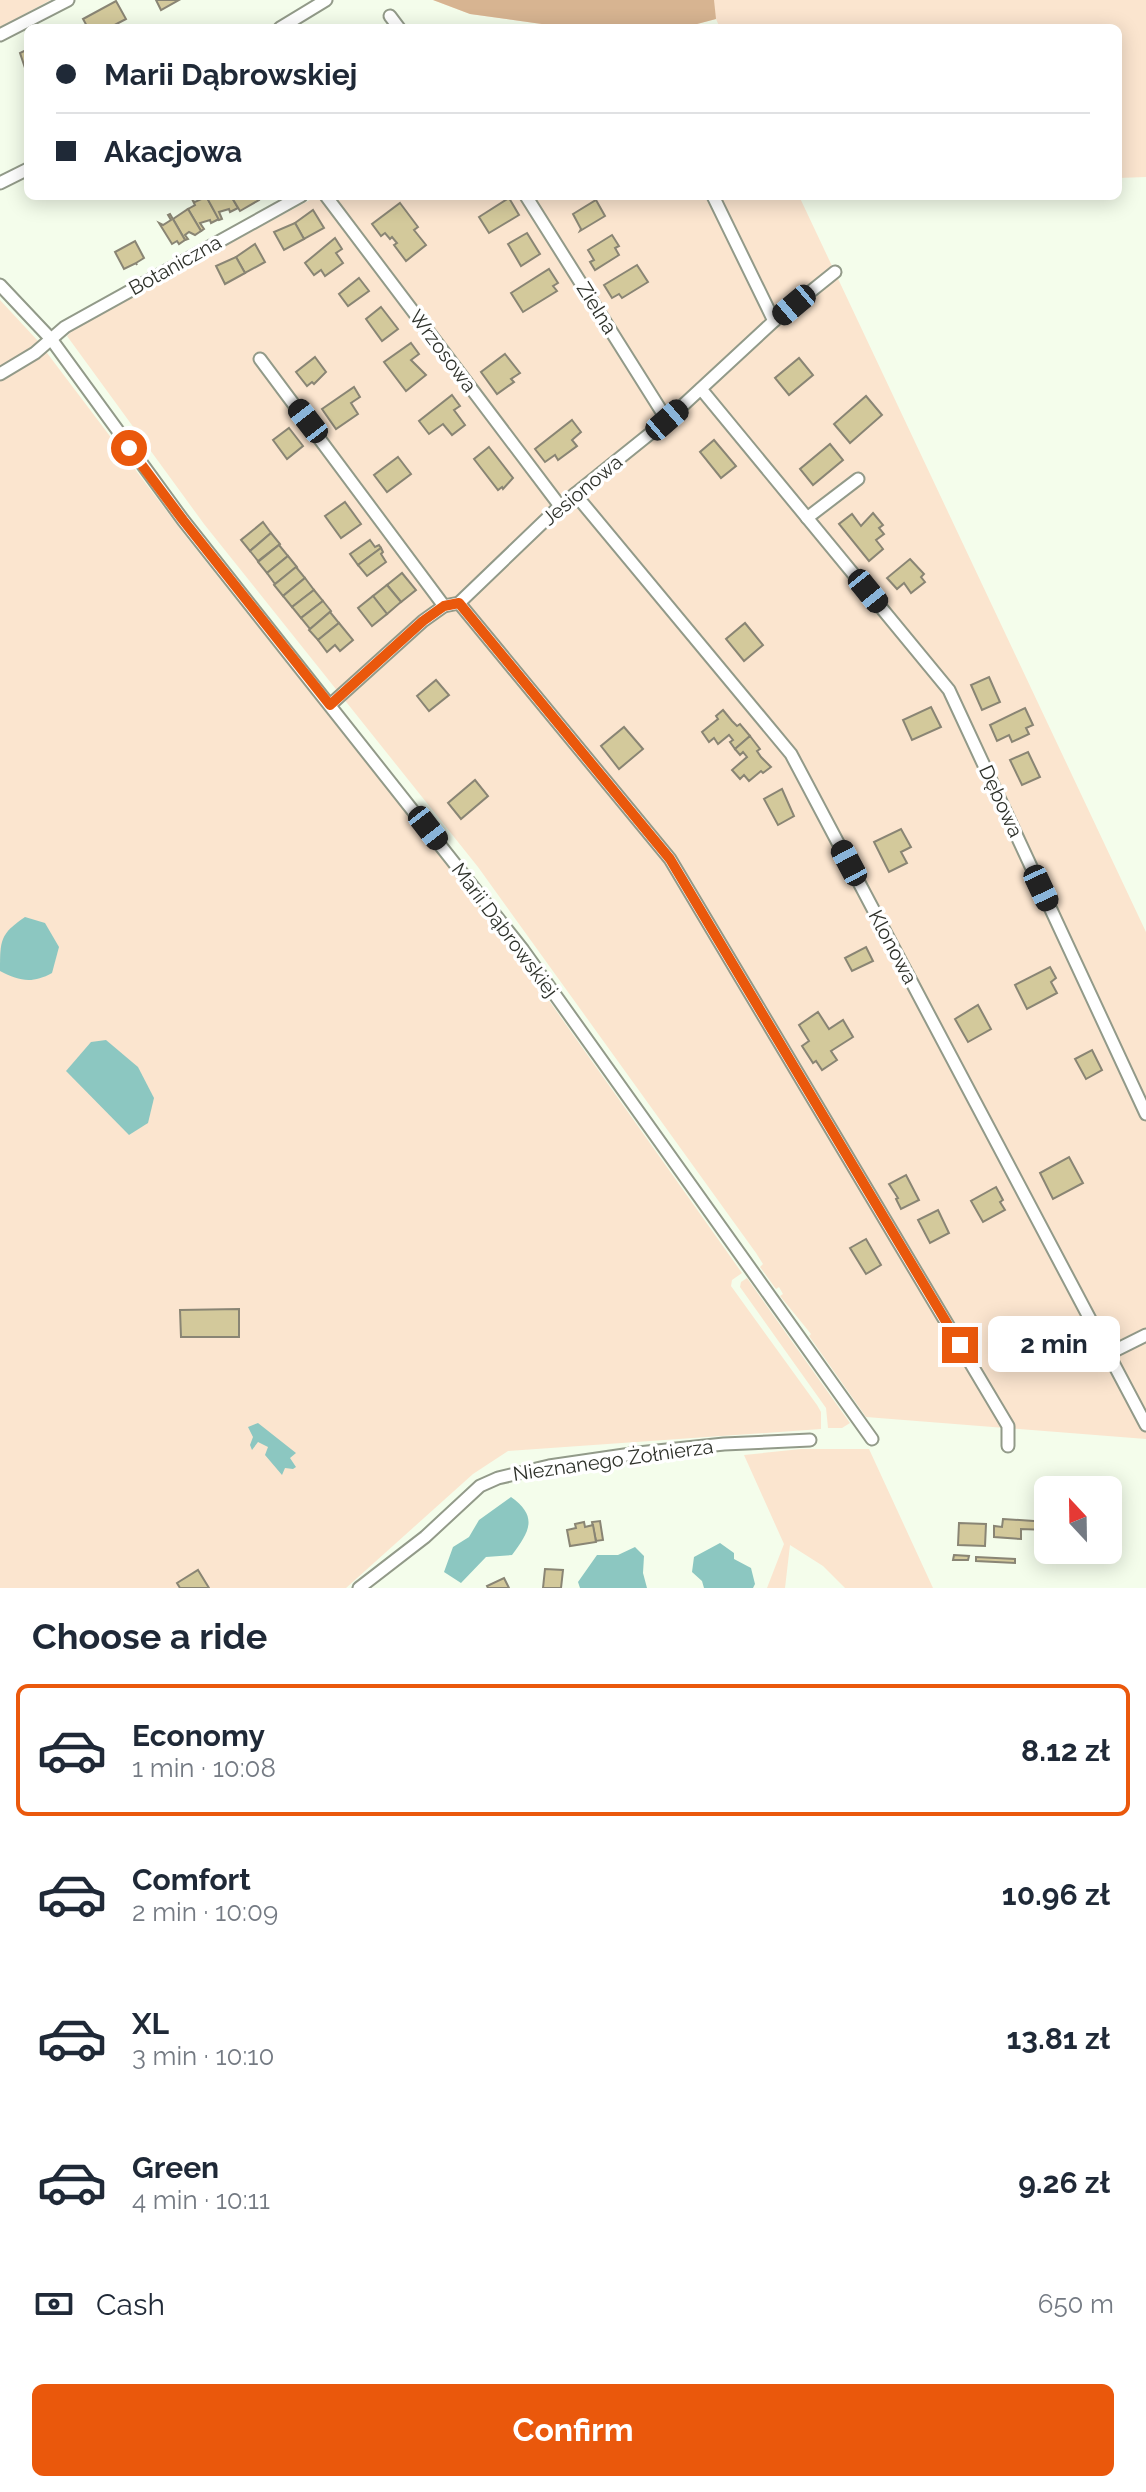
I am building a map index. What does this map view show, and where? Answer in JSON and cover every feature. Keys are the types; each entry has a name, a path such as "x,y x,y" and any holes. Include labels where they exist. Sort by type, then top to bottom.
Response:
{"street":[{"path":"0,35 68,0"},
{"path":"287,24 326,0"},
{"path":"390,16 396,24"},
{"path":"0,183 24,171"},
{"name":"Botaniczna","path":"0,374 35,353 65,327 294,200"},
{"name":"Wrzosowa","path":"329,200 560,506"},
{"name":"Zielna","path":"529,200 667,420"},
{"path":"715,200 774,321"},
{"name":"Jesionowa","path":"459,603 560,506 667,420 774,321 835,272"},
{"name":"Marii Dąbrowskiej","path":"0,285 51,339 183,520 523,950 872,1439"},
{"path":"260,359 444,606"},
{"name":"Dębowa","path":"701,389 949,690 1146,1114"},
{"path":"807,518 858,479"},
{"name":"Klonowa","path":"575,494 791,754 1146,1425"},
{"path":"330,705 423,621 444,606 459,603 670,859 1008,1426 1008,1446"},
{"path":"1108,1354 1146,1335"},
{"name":"Nieznanego Żołnierza","path":"359,1588 425,1537 474,1491 498,1478 549,1466 638,1453 724,1444 810,1440"}],"shaded area":[{"path":"0,0 51,0 0,27"},
{"path":"433,0 1146,0 1146,177 1122,178 1122,24 718,24 716,19 697,24 541,24 470,14"},
{"path":"433,0 714,0 716,19 697,24 541,24 470,14"},
{"path":"310,200 801,200 1146,932 1146,1439 866,1417 809,1336 811,1334 780,1296 783,1294 779,1287 776,1289 760,1267 763,1264 756,1253 478,867 204,524 67,336 74,328"},
{"path":"0,300 38,341 184,534 499,930 742,1273 732,1280 731,1286 817,1405 821,1412 821,1429 508,1451 473,1474 346,1588 0,1588"},
{"path":"747,1278 850,1423 842,1428 828,1428 826,1408 740,1287"},
{"path":"801,1449 869,1449 933,1588 845,1588 823,1566 790,1545 785,1588 767,1588 784,1544 744,1455"}],"water":[{"path":"25,917 45,923 59,947 52,973 32,980 0,971 3,939"},
{"path":"106,1040 138,1067 154,1098 148,1123 129,1135 66,1071 91,1042"},
{"path":"258,1423 296,1453 290,1458 296,1467 285,1468 282,1475 265,1455 268,1447 258,1442 252,1450 253,1437 248,1427"},
{"path":"511,1497 520,1504 528,1518 527,1532 512,1555 486,1557 461,1583 444,1572 453,1547 469,1537 479,1520"},
{"path":"720,1543 734,1553 734,1559 751,1568 753,1588 704,1588 702,1581 692,1572 694,1557"},
{"path":"635,1547 644,1556 643,1573 647,1588 580,1588 578,1582 597,1555 618,1555"}],"building":[{"path":"156,0 179,0 161,10"},
{"path":"116,1 126,19 117,24 86,24 83,19"},
{"path":"208,200 219,219 200,223 204,229 201,231 188,209 195,202"},
{"path":"208,200 233,200 238,208 219,212 222,219 219,220"},
{"path":"233,200 259,200 240,211"},
{"path":"506,200 510,200 519,215 489,233 479,217"},
{"path":"596,200 605,216 580,231 573,214"},
{"path":"400,203 418,227 414,230 426,245 406,261 392,237 390,239 385,233 381,236 372,224"},
{"path":"188,209 201,231 195,235 189,232 185,240 173,219"},
{"path":"313,210 324,228 304,239 295,223"},
{"path":"170,214 185,240 179,244 177,241 172,244 159,223 163,225 171,220"},
{"path":"295,223 304,239 284,250 274,232"},
{"path":"527,233 540,254 521,266 508,244"},
{"path":"612,235 619,246 615,248 619,255 595,270 588,250"},
{"path":"335,238 342,249 336,253 343,263 325,276 321,270 314,275 305,263"},
{"path":"135,241 144,258 124,269 115,252"},
{"path":"255,244 265,262 245,273 236,257"},
{"path":"236,257 245,273 225,284 216,266"},
{"path":"637,265 648,282 622,298 619,294 612,298 604,285"},
{"path":"549,269 558,283 553,286 557,291 523,312 511,293"},
{"path":"359,278 369,291 348,306 339,294"},
{"path":"381,307 398,329 382,341 366,319"},
{"path":"411,343 419,354 411,360 426,375 406,391 384,362"},
{"path":"505,354 520,373 511,379 514,382 497,394 481,372"},
{"path":"315,357 326,372 314,384 312,382 307,386 296,372"},
{"path":"799,358 813,375 789,395 775,378"},
{"path":"354,387 360,397 351,403 358,414 336,429 322,409"},
{"path":"452,395 460,406 454,410 465,425 452,435 443,424 429,434 419,421"},
{"path":"866,396 882,415 850,443 834,424"},
{"path":"572,420 581,432 572,440 577,446 558,460 555,455 545,462 535,449"},
{"path":"289,428 303,446 287,459 273,440"},
{"path":"714,440 736,466 721,478 700,452"},
{"path":"830,444 843,460 813,485 800,469"},
{"path":"489,447 513,478 503,489 498,490 474,459"},
{"path":"398,457 411,474 387,492 374,475"},
{"path":"345,502 361,524 341,538 325,516"},
{"path":"873,513 883,525 879,528 884,534 876,540 883,549 869,561 839,524 852,514 861,526"},
{"path":"263,522 271,533 250,551 241,540"},
{"path":"271,533 280,544 258,561 250,551"},
{"path":"370,540 375,547 379,545 381,548 358,565 350,554"},
{"path":"279,545 288,556 267,573 258,562"},
{"path":"381,548 386,562 367,576 358,565"},
{"path":"288,556 297,567 275,584 267,573"},
{"path":"910,559 924,574 921,577 925,582 911,593 904,583 897,589 887,578"},
{"path":"296,567 305,578 283,596 274,585"},
{"path":"402,573 416,590 401,602 387,585"},
{"path":"305,578 314,590 292,607 283,596"},
{"path":"387,585 401,602 387,614 373,596"},
{"path":"314,590 323,601 301,618 292,607"},
{"path":"373,596 387,614 372,626 358,608"},
{"path":"323,601 331,611 310,629 301,618"},
{"path":"330,612 339,623 318,640 309,630"},
{"path":"339,623 353,640 340,651 335,645 327,652 318,640"},
{"path":"745,623 763,645 744,661 726,639"},
{"path":"989,677 1000,702 982,710 971,685"},
{"path":"436,680 449,695 429,711 417,696"},
{"path":"931,707 941,727 912,740 903,720"},
{"path":"1025,708 1033,725 1026,728 1029,734 1012,742 1009,735 997,741 990,725"},
{"path":"723,710 750,736 735,749 729,735 718,744 714,738 709,742 702,732 718,719 716,716"},
{"path":"624,727 643,749 619,769 601,746"},
{"path":"750,736 760,749 757,751 761,757 771,767 749,781 744,775 740,779 732,770 747,757 735,749"},
{"path":"1028,752 1040,777 1022,785 1010,760"},
{"path":"475,780 488,796 461,819 448,803"},
{"path":"782,789 794,816 778,825 764,799"},
{"path":"901,829 911,847 901,852 907,863 889,872 874,842"},
{"path":"866,947 873,961 852,971 845,958"},
{"path":"1050,967 1056,978 1051,982 1057,993 1027,1009 1015,985"},
{"path":"978,1005 991,1029 968,1042 955,1019"},
{"path":"818,1012 829,1029 843,1020 853,1037 831,1051 837,1060 822,1070 816,1061 813,1063 802,1046 809,1041 799,1025"},
{"path":"1092,1050 1102,1070 1086,1079 1075,1059"},
{"path":"1069,1157 1083,1183 1053,1199 1040,1173"},
{"path":"906,1175 919,1200 901,1209 889,1184"},
{"path":"996,1187 1005,1210 983,1222 971,1201"},
{"path":"938,1210 949,1233 930,1243 918,1220"},
{"path":"866,1239 881,1265 866,1274 850,1248"},
{"path":"239,1309 239,1337 181,1337 180,1310"},
{"path":"1003,1519 1034,1521 1034,1529 1021,1529 1021,1539 994,1537 994,1526 1002,1527"},
{"path":"600,1521 603,1540 596,1541 592,1522"},
{"path":"584,1522 585,1527 593,1525 596,1542 570,1546 567,1530"},
{"path":"959,1523 986,1524 985,1546 958,1545"},
{"path":"954,1555 969,1556 968,1560 953,1560"},
{"path":"976,1557 1015,1559 1015,1563 976,1561"},
{"path":"545,1569 563,1570 561,1588 543,1588"},
{"path":"198,1570 209,1588 180,1588 177,1583"},
{"path":"504,1578 509,1588 488,1588 487,1586"}],"route":[{"path":"129,448 330,705 423,621 444,606 459,603 670,859 960,1345"}]}
